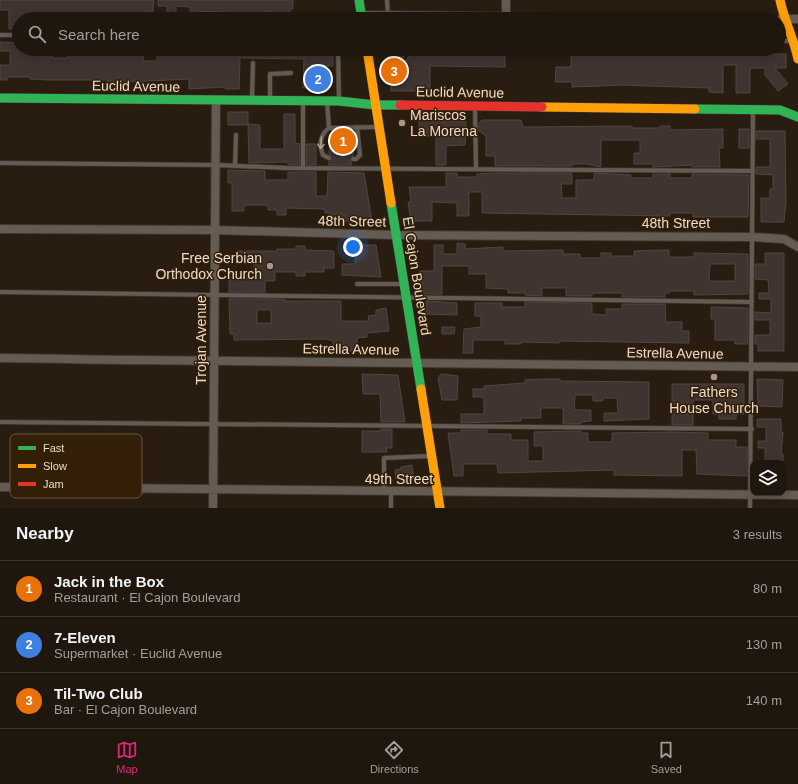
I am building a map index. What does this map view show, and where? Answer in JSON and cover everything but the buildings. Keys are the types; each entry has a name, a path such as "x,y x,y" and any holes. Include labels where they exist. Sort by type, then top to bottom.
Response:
{"main road":[{"path":"359,0 360,12"},
{"path":"780,0 781,12"},
{"path":"786,30 792,41 798,59"},
{"name":"El Cajon Boulevard","path":"367,56 440,508"},
{"name":"Euclid Avenue","path":"0,98 339,101 375,105 780,110 798,117"}],"street":[{"path":"506,0 506,12"},
{"path":"786,20 798,19"},
{"name":"Trojan Avenue","path":"213,508 216,101"},
{"name":"48th Street","path":"0,228 215,230 395,235 752,237 784,239 798,247"},
{"name":"Estrella Avenue","path":"0,358 798,367"},
{"name":"49th Street","path":"0,487 10,487"},
{"name":"49th Street","path":"142,489 750,495"},
{"name":"49th Street","path":"786,495 798,495"}],"lane":[{"path":"387,0 388,12"},
{"path":"0,35 12,35"},
{"path":"786,41 792,41"},
{"path":"338,56 339,101"},
{"path":"252,101 253,62"},
{"path":"270,101 270,74 291,74"},
{"path":"303,101 303,168"},
{"path":"327,101 329,128"},
{"path":"475,106 476,168"},
{"path":"752,460 753,110"},
{"path":"353,159 356,159 360,155 357,127"},
{"path":"329,158 322,155 320,146 323,134 329,128 379,127"},
{"path":"235,166 236,135"},
{"path":"0,164 753,171"},
{"path":"353,234 353,248"},
{"path":"357,284 404,284"},
{"path":"0,292 752,302"},
{"path":"0,422 752,429"},
{"path":"391,508 384,458 432,456"},
{"path":"750,508 751,496"}],"traffic: fast":[{"path":"359,0 361,12"},
{"path":"0,98 339,101 375,105 400,105"},
{"path":"695,109 780,110 798,117"},
{"path":"391,203 421,389"}],"traffic: slow":[{"path":"780,0 783,12"},
{"path":"786,21 798,59"},
{"path":"368,56 391,203"},
{"path":"542,107 695,109"},
{"path":"421,389 440,508"}],"traffic: jam":[{"path":"400,105 542,107"}],"place":[{"name":"Til-Two Club","path":"394,71"},
{"name":"7-Eleven","path":"318,79"},
{"name":"Mariscos La Morena","path":"402,123"},
{"name":"Jack in the Box","path":"343,141"},
{"name":"Free Serbian Orthodox Church","path":"270,266"},
{"name":"Fathers House Church","path":"714,377"}]}
